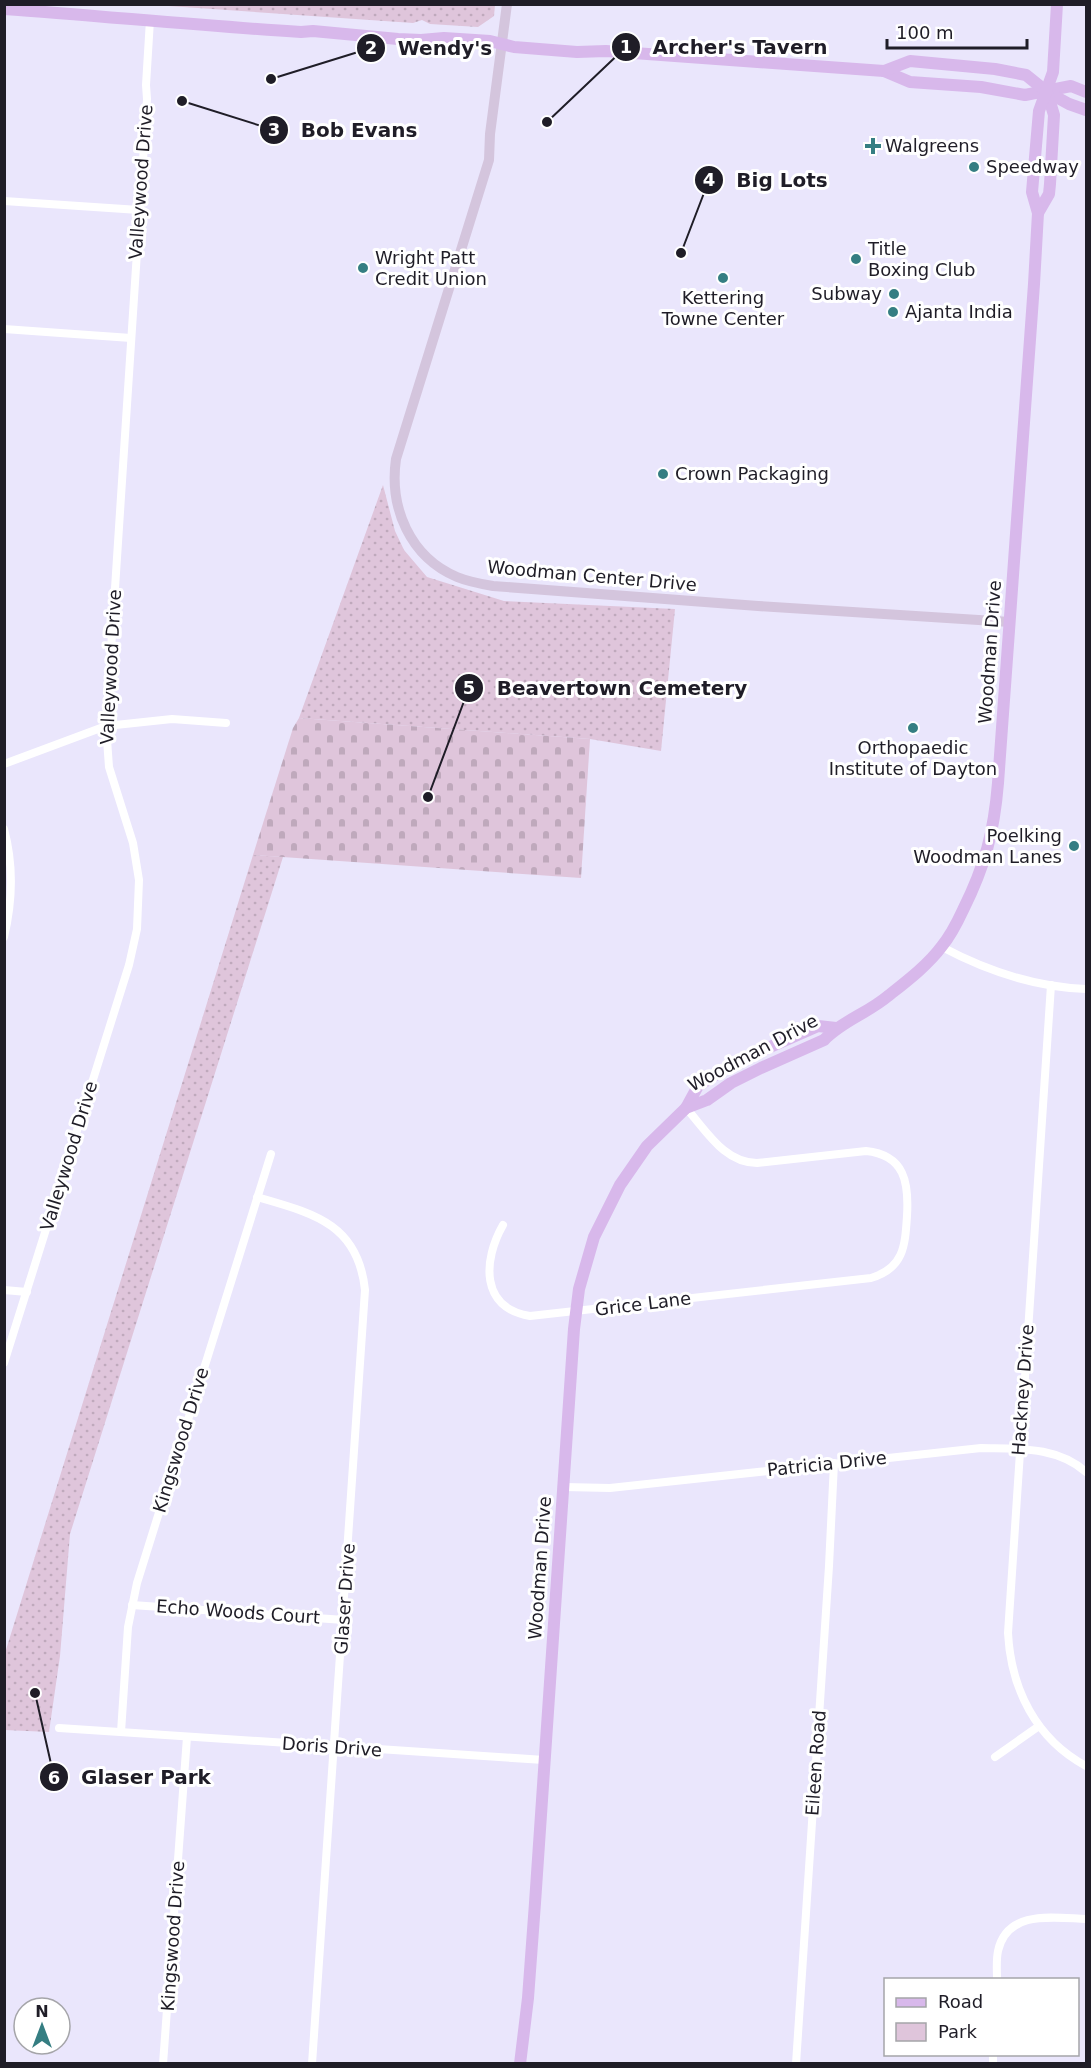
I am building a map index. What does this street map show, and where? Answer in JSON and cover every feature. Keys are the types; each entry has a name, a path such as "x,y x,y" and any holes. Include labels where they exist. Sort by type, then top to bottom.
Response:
{"main road":[{"name":"Woodman Drive","path":"520,2064 528,1998 576,1312 587,1258 604,1213 647,1146 686,1108 698,1086 762,1050 818,1026 836,1028 861,1015 917,972 942,947 972,892 988,851 993,830 1010,622 1038,213 1049,194 1050,184 1054,115 1047,92 1053,72 1057,4"},
{"path":"4,9 398,39 444,38 490,41 514,47 577,52 606,51 884,71 910,82 957,85 1025,95 1071,86 1086,92"},
{"path":"884,71 910,61 977,67 1026,75 1047,92 1086,110"}],"street":[{"name":"Woodman Center Drive","path":"507,4 490,134 489,160 485,177 396,459 394,475 396,504 406,530 424,554 445,571 469,582 516,589 1010,622"},
{"name":"Valleywood Drive","path":"4,1363 129,965 137,929 139,889 137,863 127,818 109,767 106,726 150,20"},
{"path":"4,201 139,210"},
{"path":"4,329 131,338"},
{"path":"4,764 106,726 172,719 226,723"},
{"path":"4,829 9,846 12,885 4,937"},
{"path":"942,947 994,972 1051,985 1086,989"},
{"name":"Hackney Drive","path":"1051,985 1008,1634 1017,1685 1039,1726 1065,1752 1086,1766"},
{"name":"Grice Lane","path":"503,1225 495,1238 489,1261 491,1285 499,1300 506,1307 530,1316 871,1278 894,1266 905,1242 907,1187 901,1170 893,1161 884,1155 866,1151 757,1163 740,1161 725,1153 686,1108"},
{"name":"Kingswood Drive","path":"121,1732 128,1627 137,1583 271,1154"},
{"name":"Glaser Drive","path":"257,1197 307,1212 327,1222 349,1244 361,1263 363,1275 365,1307 312,2064"},
{"path":"4,1290 27,1292"},
{"name":"Patricia Drive","path":"564,1487 610,1488 968,1448 1019,1449 1058,1455 1075,1463 1086,1472"},
{"name":"Eileen Road","path":"796,2064 830,1555 834,1463"},
{"name":"Echo Woods Court","path":"132,1605 344,1620"},
{"path":"995,1757 1039,1726"},
{"name":"Doris Drive","path":"59,1728 544,1760"},
{"name":"Kingswood Drive","path":"164,2064 187,1737"},
{"path":"996,1978 1000,1946 1016,1924 1038,1917 1086,1919"}],"green space":[{"path":"495,4 494,16 478,27 430,24 422,20 413,23 154,5"},
{"path":"383,485 395,531 404,550 427,577 504,601 675,609 661,751 590,739 299,718"},
{"path":"299,718 590,739 581,878 253,855 293,728"},
{"path":"253,855 283,857 70,1534 60,1656 49,1732 5,1730 5,1653"}],"place":[{"name":"Wendy's","path":"271,79"},
{"name":"Bob Evans","path":"182,101"},
{"name":"Archer's Tavern","path":"547,122"},
{"name":"Walgreens","path":"873,146"},
{"name":"Speedway","path":"974,167"},
{"name":"Big Lots","path":"681,253"},
{"name":"Title Boxing Club","path":"856,259"},
{"name":"Wright Patt Credit Union","path":"363,268"},
{"name":"Kettering Towne Center","path":"723,278"},
{"name":"Subway","path":"894,294"},
{"name":"Ajanta India","path":"893,312"},
{"name":"Crown Packaging","path":"663,474"},
{"name":"Orthopaedic Institute of Dayton","path":"913,728"},
{"name":"Beavertown Cemetery","path":"428,797"},
{"name":"Poelking Woodman Lanes","path":"1074,846"},
{"name":"Glaser Park","path":"35,1693"}]}
